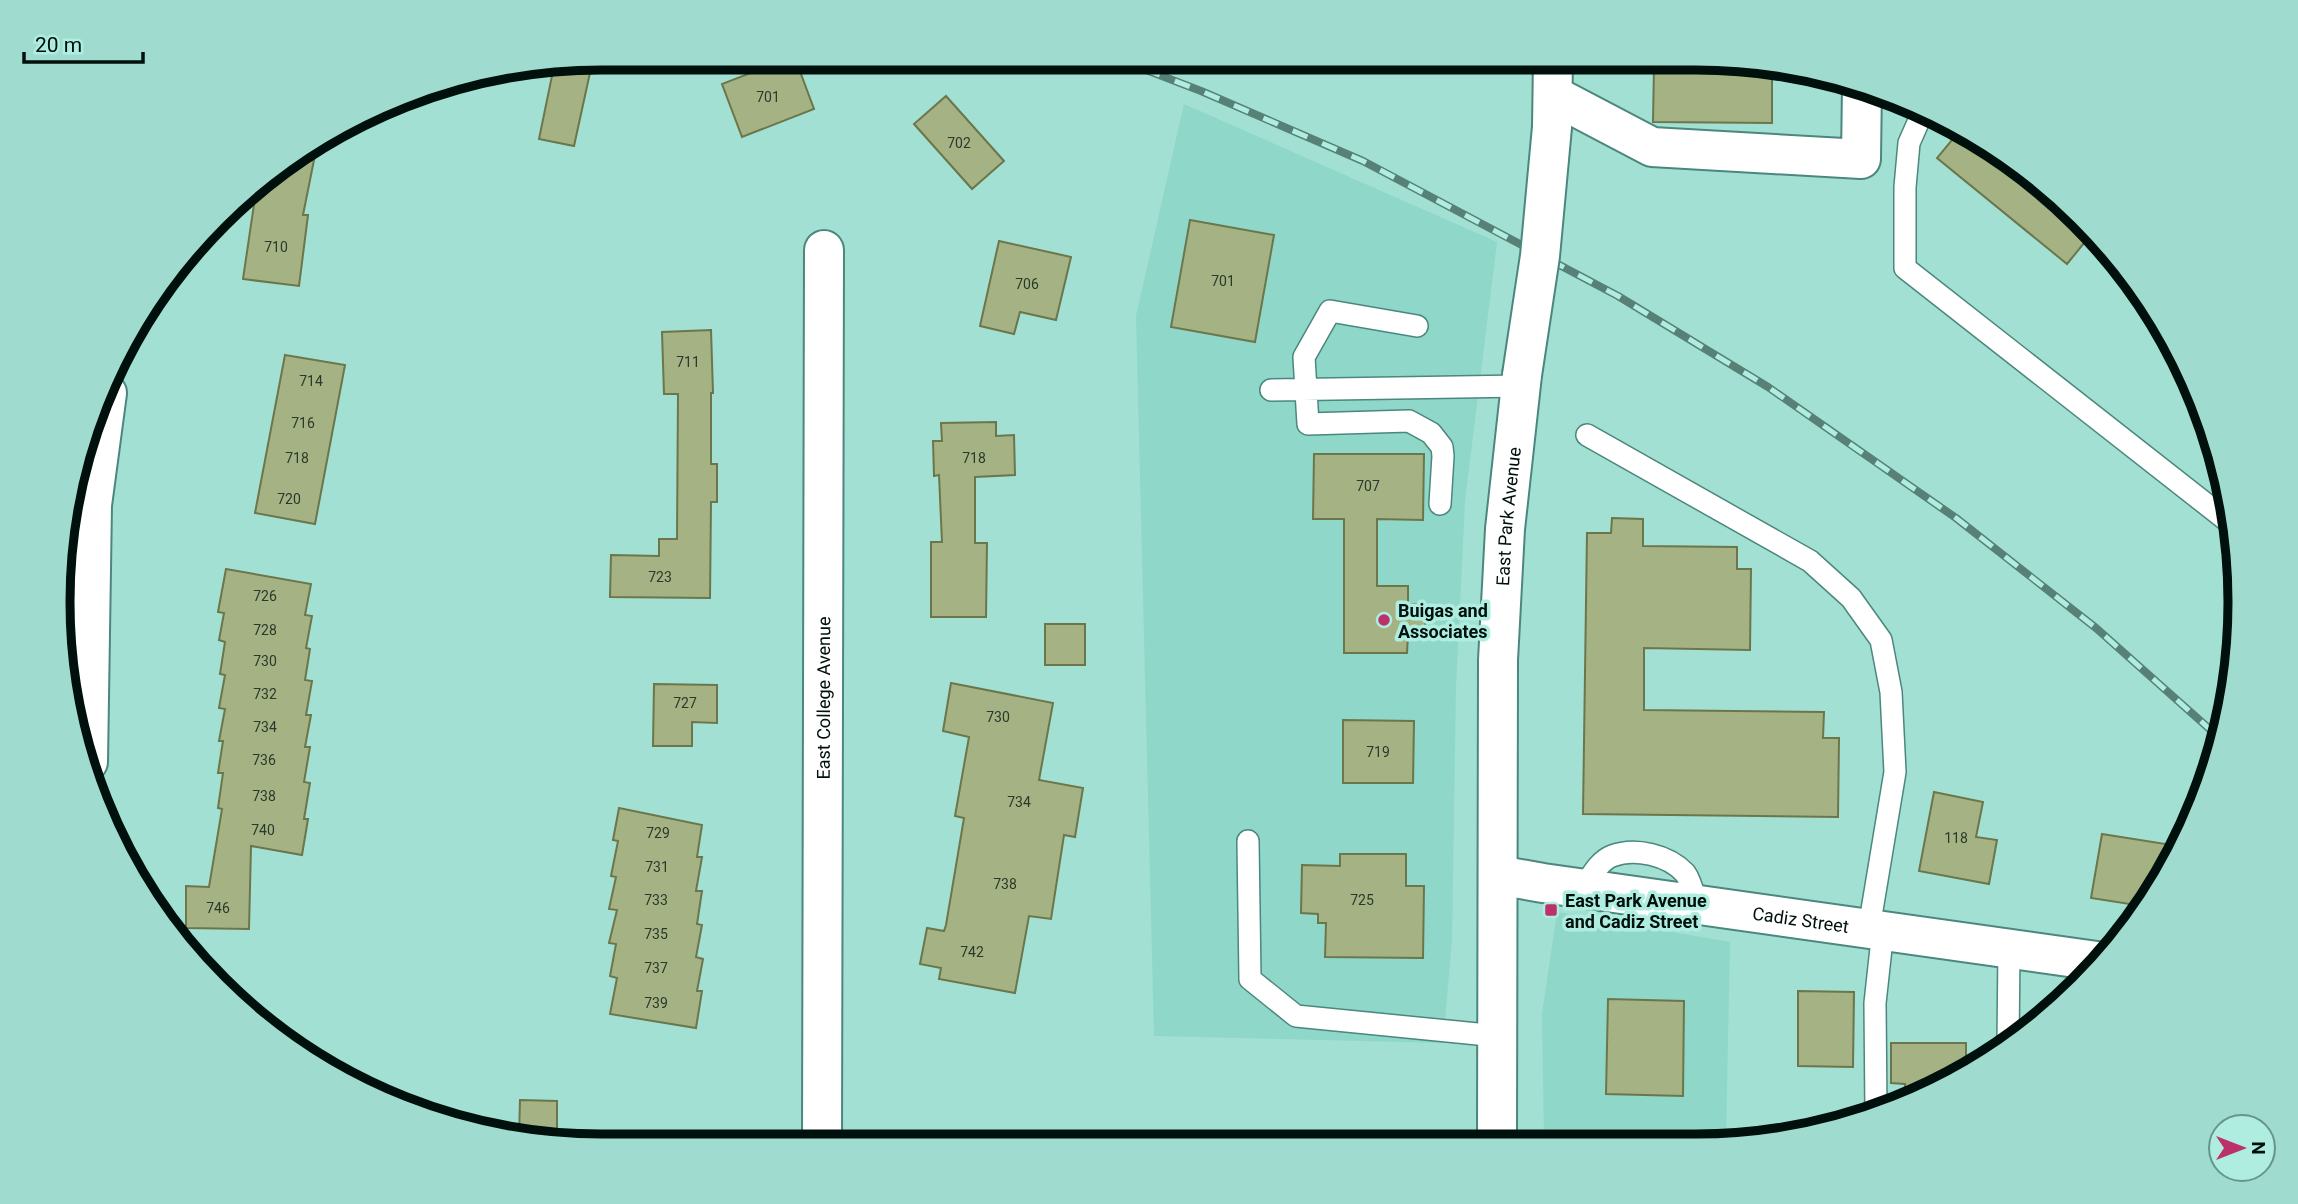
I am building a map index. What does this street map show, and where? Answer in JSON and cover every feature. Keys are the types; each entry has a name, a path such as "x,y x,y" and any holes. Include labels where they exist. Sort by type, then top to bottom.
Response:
{"street":[{"path":"1553,94 1652,148 1861,159 1862,96"},
{"name":"East Park Avenue","path":"1497,1134 1498,660 1505,529 1521,380 1540,256 1553,94"},
{"name":"East College Avenue","path":"821,1134 824,250"},
{"path":"88,741 92,505 104,414"},
{"name":"Cadiz Street","path":"1498,875 2089,960"}],"lane":[{"path":"1920,119 1909,144 1905,187 1905,268 2220,515"},
{"path":"1417,326 1330,312 1304,357 1308,424 1409,421 1430,433 1442,447 1440,503"},
{"path":"1271,390 1521,380"},
{"path":"1587,435 1810,561 1852,598 1881,640 1891,692 1895,772 1876,929 1876,1103"},
{"path":"1248,841 1250,979 1296,1016 1498,1036"},
{"path":"2008,1032 2010,948"}],"shaded area":[{"path":"1184,104 1497,242 1465,501 1456,686 1452,939 1443,1043 1154,1036 1136,316"},
{"path":"1557,912 1730,942 1726,1133 1544,1134 1542,1014"}],"building":[{"path":"591,70 574,146 539,139 553,73"},
{"path":"758,70 799,70 814,109 742,137 722,84"},
{"path":"1654,70 1731,71 1772,76 1772,123 1653,122"},
{"path":"946,96 1004,161 972,189 914,124"},
{"path":"1954,137 1962,141 2020,180 2086,241 2067,264 1937,158"},
{"path":"315,154 303,215 308,215 299,286 243,279 255,199"},
{"path":"1190,220 1274,235 1255,342 1171,327"},
{"path":"999,241 1071,257 1056,320 1020,312 1014,334 980,326"},
{"path":"711,330 711,464 717,464 717,502 711,502 710,598 610,597 611,555 659,556 659,539 677,539 678,394 664,394 662,332"},
{"path":"285,355 345,365 315,524 255,513"},
{"path":"996,422 996,436 1014,435 1015,475 975,477 975,543 987,543 986,617 931,617 931,542 942,542 939,475 934,476 933,441 942,441 941,423"},
{"path":"1314,454 1424,454 1423,520 1377,519 1377,586 1408,586 1408,604 1425,604 1425,635 1408,635 1407,653 1344,653 1344,519 1313,519"},
{"path":"1612,518 1643,519 1643,546 1737,547 1737,569 1751,569 1750,650 1644,648 1644,710 1824,712 1823,738 1839,738 1838,817 1583,814 1587,533 1611,533"},
{"path":"226,569 311,584 305,615 312,616 306,648 310,649 305,680 312,681 306,715 311,715 305,747 310,747 304,782 310,783 304,819 308,819 302,855 251,846 249,929 186,928 186,886 209,887 222,809 218,808 223,773 218,773 223,741 219,741 225,709 219,708 225,675 220,674 225,642 219,640 224,613 218,612"},
{"path":"1045,624 1085,624 1085,665 1045,665"},
{"path":"951,683 1053,703 1039,780 1083,788 1075,837 1064,835 1051,919 1029,916 1015,993 939,979 941,968 920,964 927,928 944,931 946,925 964,818 955,816 969,737 943,731"},
{"path":"654,684 717,685 717,723 692,722 692,746 653,746"},
{"path":"1343,720 1414,721 1413,783 1343,783"},
{"path":"1934,792 1983,802 1976,837 1997,840 1989,884 1919,871"},
{"path":"619,808 702,825 697,857 702,857 696,891 702,891 697,924 702,925 696,957 703,959 697,991 702,991 696,1028 610,1014 617,978 610,976 616,944 609,943 617,910 609,909 616,877 611,876 618,841 613,840"},
{"path":"2102,834 2169,845 2133,905 2091,898"},
{"path":"1340,854 1406,854 1406,886 1424,886 1423,958 1325,957 1326,923 1318,923 1318,914 1301,913 1302,865 1340,866"},
{"path":"1798,991 1854,992 1853,1067 1798,1066"},
{"path":"1608,999 1684,1001 1683,1096 1606,1094"},
{"path":"1891,1043 1966,1043 1966,1060 1962,1063 1905,1092 1905,1084 1891,1083"},
{"path":"520,1100 557,1101 557,1132 519,1127"}],"railway":[{"path":"1146,70 1363,161 1618,296 1768,387 1956,518 2096,628 2212,731"}],"place":[{"name":"Buigas and Associates","path":"1384,620"},
{"name":"East Park Avenue and Cadiz Street","path":"1551,910"}]}
